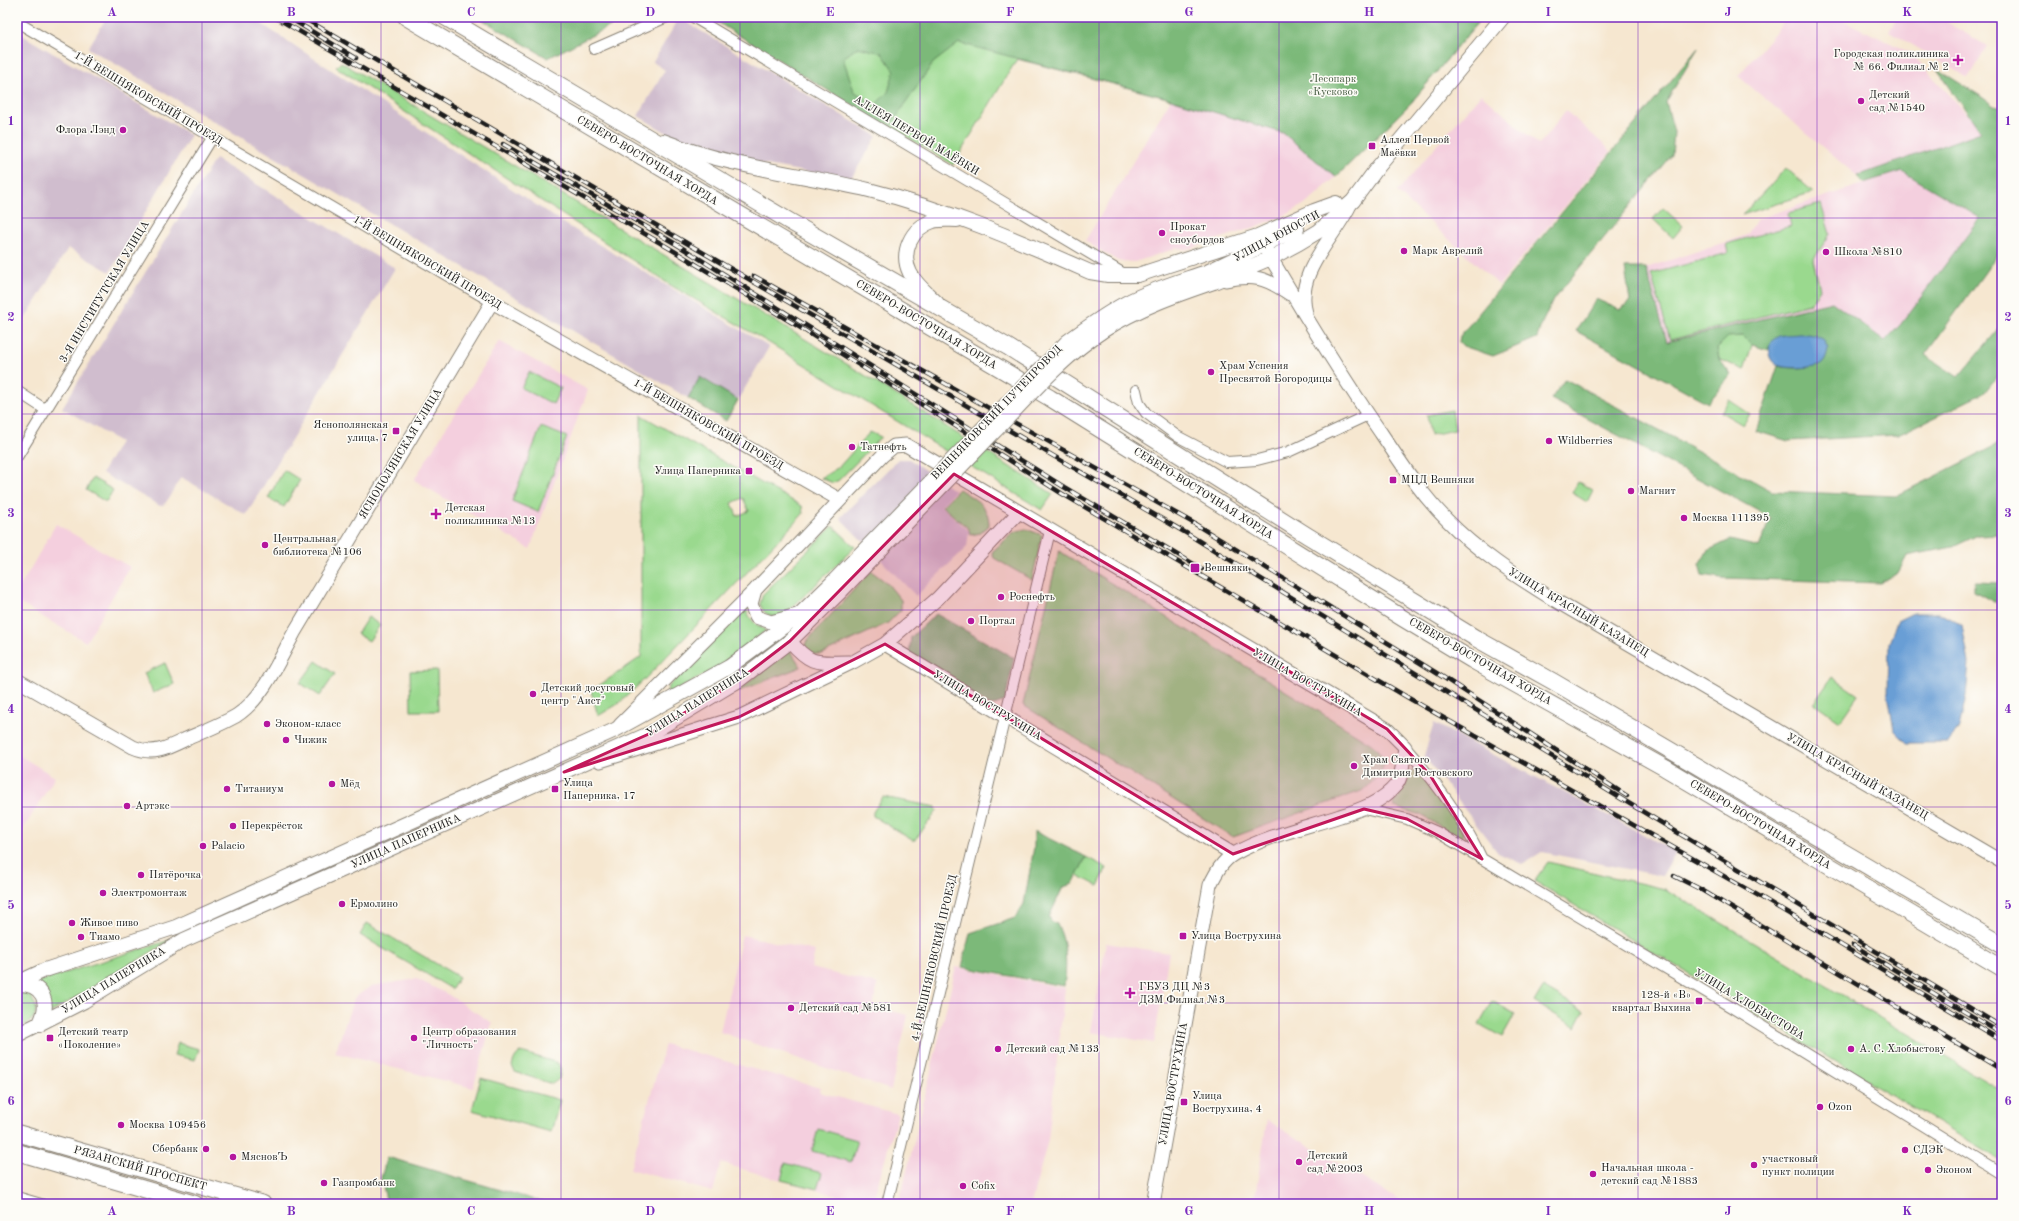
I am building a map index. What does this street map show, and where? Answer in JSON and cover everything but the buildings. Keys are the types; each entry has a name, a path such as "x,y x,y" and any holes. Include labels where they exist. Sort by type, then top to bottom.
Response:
{"main road":[{"name":"СЕВЕРО-ВОСТОЧНАЯ ХОРДА","path":"406,17 1050,398 1472,660 1665,768 2002,968"},
{"name":"СЕВЕРО-ВОСТОЧНАЯ ХОРДА","path":"445,17 788,221 1045,369 1201,470 1403,595 2002,945"},
{"name":"УЛИЦА ЮНОСТИ","path":"1212,277 1271,258 1319,231 1351,203 1378,167 1503,17"},
{"path":"634,129 706,156 752,168 868,190 918,204 968,221 1090,272 1108,275 1138,275 1261,241"},
{"name":"УЛИЦА ЮНОСТИ","path":"1212,277 1261,241 1314,211 1336,203 1378,167"},
{"path":"944,310 911,274 906,260 908,246 915,233 926,224 940,220 968,221"},
{"name":"ВЕШНЯКОВСКИЙ ПУТЕПРОВОД","path":"837,586 1066,342 1095,321 1126,303 1165,286 1212,277"},
{"name":"УЛИЦА ПАПЕРНИКА","path":"17,983 45,970 176,928 615,730 730,667 837,586"},
{"name":"УЛИЦА ПАПЕРНИКА","path":"17,1035 84,1001 184,940 651,733 739,680 790,641 837,586"},
{"path":"17,983 27,984 37,988 43,996 45,1005 43,1016 39,1025"},
{"name":"РЯЗАНСКИЙ ПРОСПЕКТ","path":"17,1133 263,1204"},
{"name":"РЯЗАНСКИЙ ПРОСПЕКТ","path":"17,1152 195,1204"}],"street":[{"path":"594,49 667,17"},
{"name":"АЛЛЕЯ ПЕРВОЙ МАЁВКИ","path":"693,17 1127,276"},
{"name":"1-Й ВЕШНЯКОВСКИЙ ПРОЕЗД","path":"17,22 212,138 274,172 492,302 840,500"},
{"name":"3-Я ИНСТИТУТСКАЯ УЛИЦА","path":"17,457 212,138"},
{"path":"1309,323 1304,295 1305,282 1312,266 1344,219 1351,203"},
{"name":"УЛИЦА КРАСНЫЙ КАЗАНЕЦ","path":"1261,241 1309,323 1368,415 1429,501 1463,535 1504,568 1551,598 2002,862"},
{"path":"1212,277 1256,277 1274,283 1292,295"},
{"name":"ЯСНОПОЛЯНСКАЯ УЛИЦА","path":"17,680 137,749 152,752 160,750 237,715 268,681 294,633 492,302"},
{"path":"1136,390 1139,403 1146,413 1177,436 1227,462 1257,460 1288,452 1368,415"},
{"path":"17,391 46,410"},
{"name":"УЛИЦА ВОСТРУХИНА","path":"615,730 755,590 882,456 894,446 906,445 1387,729 1405,747 1402,770 1396,785 1382,797 1364,808 1262,842 1233,854 1218,869 1210,884 1153,1204"},
{"path":"564,772 739,717 853,662 885,644 938,598 1019,512"},
{"name":"4-Й ВЕШНЯКОВСКИЙ ПРОЕЗД","path":"888,1204 1050,531"},
{"path":"755,590 751,604 756,617 771,622 799,615"},
{"path":"790,641 801,654 814,662 853,662"},
{"name":"УЛИЦА ВОСТРУХИНА","path":"885,644 1233,854"},
{"path":"1405,747 1430,775 1476,844 1482,858"},
{"name":"УЛИЦА ХЛОБЫСТОВА","path":"1364,808 1407,818 1437,832 1730,1007 2002,1174"},
{"path":"17,1197 41,1204"}],"highlighted area":[{"path":"954,474 1387,729 1430,775 1482,859 1407,819 1364,809 1233,854 885,644 739,717 564,772 651,733 739,680 790,641"}],"shaded area":[{"path":"107,17 251,17 565,224 769,347 738,400 701,378 688,398 88,48"},
{"name":"Детский сад №1540","path":"1788,17 1795,17 1815,24 1830,17 1836,17 1911,53 1978,126 1981,132 1857,176 1738,76"},
{"name":"Городская поликлиника № 66. Филиал № 2","path":"1898,17 1938,17 1987,46 1968,78 1889,31"},
{"path":"679,18 877,136 850,180 756,163 693,145 669,134 638,116 665,70 653,62"},
{"path":"17,32 191,135 110,272 68,248 17,332"},
{"path":"1481,94 1539,145 1566,111 1611,151 1499,285 1397,192"},
{"path":"1171,99 1283,133 1336,177 1308,202 1288,214 1255,227 1185,250 1175,247 1174,249 1135,262 1118,261 1085,241"},
{"path":"215,159 395,268 246,515 181,477 165,504 160,506 102,473 120,442 62,408"},
{"name":"Школа №810","path":"1902,171 1980,218 1901,324 1885,341 1832,302 1667,342 1646,268 1747,235 1757,219"},
{"path":"499,341 588,390 530,549 414,480"},
{"path":"898,459 909,459 955,491 941,506 969,531 967,547 916,596 840,518"},
{"path":"56,524 130,567 86,642 17,602 17,592"},
{"path":"1434,723 1676,852 1662,876 1542,852 1522,864 1498,853 1424,756"},
{"path":"17,754 55,777 19,836 17,835"},
{"path":"742,935 815,951 811,968 878,984 873,1007 908,1015 891,1090 720,1032"},
{"name":"ГБУЗ ДЦ №3 ДЗМ Филиал №3","path":"1106,943 1169,953 1154,1043 1091,1032"},
{"name":"Детский сад №133","path":"956,967 1065,988 1048,1140 1031,1204 899,1204"},
{"name":"Центр образования \"Личность\"","path":"417,979 449,995 492,1023 473,1088 335,1053 354,998 371,986"},
{"path":"665,1044 820,1088 819,1092 898,1114 872,1204 866,1204 721,1163 713,1192 630,1169"},
{"name":"Детский сад №2003","path":"1267,1120 1405,1204 1254,1204"}],"green space":[{"path":"478,17 628,17 548,58"},
{"name":"Лесопарк «Кусково»","path":"709,17 1482,17 1410,104 1336,177 1283,133 1171,99 1017,59 953,165"},
{"name":"Лесопарк «Кусково»","path":"709,17 1482,17 1410,104 1336,177 1283,133 1171,99 959,43 933,63 889,128","holes":["858,47 882,53 894,71 888,92 875,105 854,91 843,58"]},
{"path":"1698,48 1666,102 1674,132 1672,155 1553,300 1541,325 1537,338 1493,356 1463,346 1459,342 1460,336"},
{"path":"341,62 855,369 1053,494 1042,510 771,344 672,286 336,67"},
{"path":"1937,69 1994,106 2002,108 2001,250 1925,355 1958,377 2002,325 2002,370 1984,393 1898,435 1788,441 1756,431 1778,366 1800,368 1821,363 1770,345 1768,350 1752,345 1743,336 1728,337 1717,348 1719,359 1731,375 1708,403 1576,331 1596,299 1620,310 1630,301 1625,268 1646,268 1667,342 1832,302 1885,341 1901,324 1980,218 1902,171 1863,183 1857,176 1981,132"},
{"path":"1786,168 1813,192 1742,215"},
{"path":"1821,204 1830,234 1813,260 1820,289 1810,304 1670,340 1651,274 1728,253 1726,244 1791,226 1788,213"},
{"path":"1663,208 1683,226 1673,238 1653,219"},
{"path":"1728,336 1743,336 1752,345 1744,370 1719,359 1717,348"},
{"path":"529,372 561,388 553,404 521,388"},
{"path":"700,377 738,400 726,421 688,398"},
{"path":"1565,379 1772,491 1896,496 2002,442 2002,534 1978,535 1953,547 1907,556 1898,573 1880,583 1721,578 1702,575 1699,564 1707,551 1730,540 1759,547 1771,518 1551,399"},
{"path":"1729,400 1750,414 1743,425 1721,412"},
{"path":"1452,410 1455,430 1430,435 1427,415"},
{"path":"641,415 802,506 803,514 645,679 618,704 598,716 591,691 641,657","holes":["743,498 749,511 737,516 732,503"]},
{"path":"541,427 567,437 538,512 512,501"},
{"path":"870,432 881,437 839,480 833,483 821,478 839,467"},
{"path":"284,470 300,480 284,507 268,498"},
{"path":"93,478 113,490 106,502 86,490"},
{"path":"1578,482 1593,490 1587,502 1572,493"},
{"path":"959,489 980,503 986,512 989,525 981,533 970,535 969,529 942,506"},
{"path":"833,526 855,547 783,616 775,617 766,614 760,604 763,594"},
{"path":"1026,529 1042,535 1032,580 994,558 992,552 1014,532"},
{"path":"1059,551 1370,743 1382,756 1383,767 1380,773 1364,790 1233,837 1023,705"},
{"path":"871,571 887,583 901,600 901,610 888,623 822,654 811,654 804,649 806,642"},
{"path":"1974,582 2002,583 2002,602 1994,602 1974,591"},
{"path":"746,607 753,621 758,626 766,630 724,664 669,694 667,691 669,686"},
{"path":"936,614 1014,658 1005,701 991,706 909,655 911,637"},
{"path":"368,617 380,625 369,641 357,634"},
{"path":"790,650 801,667 734,693"},
{"path":"316,661 335,674 320,696 300,683"},
{"path":"165,663 174,684 153,693 144,673"},
{"path":"437,670 438,711 411,711 410,671"},
{"path":"1832,677 1858,695 1840,721 1814,703"},
{"path":"1413,770 1417,772 1438,795 1463,832 1462,837 1457,836 1421,815 1394,807 1393,803 1405,787 1410,772"},
{"path":"883,797 936,807 937,811 915,840 912,840 873,816 873,812"},
{"path":"1034,831 1086,857 1073,884 1063,887 1049,917 1052,922 1056,923 1060,930 1064,945 1066,971 1064,986 962,967 970,933 1015,918 1024,904 1034,847"},
{"path":"1086,857 1107,868 1098,886 1077,875"},
{"path":"1548,862 1665,889 2002,1091 2002,1161 1534,881"},
{"path":"367,923 459,977 452,989 360,935"},
{"path":"173,939 50,1013 36,982"},
{"path":"1543,987 1584,1011 1576,1027 1534,1002"},
{"path":"17,991 29,994 36,1006 36,1011 31,1020 17,1029"},
{"path":"1492,1001 1515,1014 1502,1037 1479,1024"},
{"path":"178,1043 199,1049 195,1060 174,1055"},
{"path":"521,1052 558,1063 561,1070 559,1079 552,1084 515,1072 512,1066 516,1056"},
{"path":"481,1078 560,1100 551,1132 472,1110"},
{"path":"818,1129 857,1140 851,1162 812,1151"},
{"path":"387,1157 549,1204 387,1204 381,1178"},
{"path":"785,1163 822,1173 817,1189 781,1180"}],"water":[{"path":"1808,334 1823,340 1828,349 1822,363 1813,366 1793,368 1777,365 1773,362 1769,355 1769,347 1773,340 1782,335"},
{"path":"1913,613 1939,613 1962,625 1969,663 1966,696 1959,728 1948,743 1907,743 1894,730 1888,694 1889,642 1897,621"}],"railway":[{"path":"275,17 674,251 796,325 1061,493 1412,700 1759,896 2002,1041"},
{"path":"288,17 356,58"},
{"path":"302,17 678,238 1186,533 1625,801 2002,1027"},
{"path":"503,144 676,244 1064,487 1202,569"},
{"path":"754,276 1195,524 1435,672 1627,796"},
{"path":"1674,876 1700,889 2002,1070"},
{"path":"1853,945 2002,1034"}],"place":[{"name":"Городская поликлиника № 66. Филиал № 2","path":"1958,60"},
{"name":"Детский сад №1540","path":"1861,101"},
{"name":"Флора Лэнд","path":"123,130"},
{"name":"Аллея Первой Маёвки","path":"1372,146"},
{"name":"Прокат сноубордов","path":"1162,233"},
{"name":"Марк Аврелий","path":"1404,251"},
{"name":"Школа №810","path":"1826,252"},
{"name":"Храм Успения Пресвятой Богородицы","path":"1211,372"},
{"name":"Яснополянская улица, 7","path":"396,431"},
{"name":"Wildberries","path":"1549,441"},
{"name":"Татнефть","path":"852,447"},
{"name":"Улица Паперника","path":"749,471"},
{"name":"МЦД Вешняки","path":"1393,480"},
{"name":"Магнит","path":"1631,491"},
{"name":"Детская поликлиника №13","path":"436,514"},
{"name":"Москва 111395","path":"1684,518"},
{"name":"Центральная библиотека №106","path":"265,545"},
{"name":"Вешняки","path":"1195,568"},
{"name":"Роснефть","path":"1001,597"},
{"name":"Портал","path":"971,621"},
{"name":"Детский досуговый центр \"Аист\"","path":"533,694"},
{"name":"Эконом-класс","path":"267,724"},
{"name":"Чижик","path":"286,740"},
{"name":"Храм Святого Димитрия Ростовского","path":"1354,766"},
{"name":"Мёд","path":"332,784"},
{"name":"Титаниум","path":"227,789"},
{"name":"Улица Паперника, 17","path":"555,789"},
{"name":"Артэкс","path":"127,806"},
{"name":"Перекрёсток","path":"233,826"},
{"name":"Palacio","path":"203,846"},
{"name":"Пятёрочка","path":"141,875"},
{"name":"Электромонтаж","path":"103,893"},
{"name":"Ермолино","path":"342,904"},
{"name":"Живое пиво","path":"72,923"},
{"name":"Улица Вострухина","path":"1183,936"},
{"name":"Тиамо","path":"81,937"},
{"name":"ГБУЗ ДЦ №3 ДЗМ Филиал №3","path":"1130,993"},
{"name":"128-й «В» квартал Выхина","path":"1699,1001"},
{"name":"Детский сад №581","path":"791,1008"},
{"name":"Детский театр «Поколение»","path":"50,1038"},
{"name":"Центр образования \"Личность\"","path":"414,1038"},
{"name":"Детский сад №133","path":"998,1049"},
{"name":"А. С. Хлобыстову","path":"1851,1049"},
{"name":"Улица Вострухина, 4","path":"1184,1102"},
{"name":"Ozon","path":"1820,1107"},
{"name":"Москва 109456","path":"121,1125"},
{"name":"Сбербанк","path":"206,1149"},
{"name":"СДЭК","path":"1905,1150"},
{"name":"МясновЪ","path":"233,1157"},
{"name":"Детский сад №2003","path":"1299,1162"},
{"name":"участковый пункт полиции","path":"1754,1165"},
{"name":"Эконом","path":"1928,1170"},
{"name":"Начальная школа - детский сад №1883","path":"1593,1174"},
{"name":"Газпромбанк","path":"324,1183"},
{"name":"Cofix","path":"963,1186"}]}
